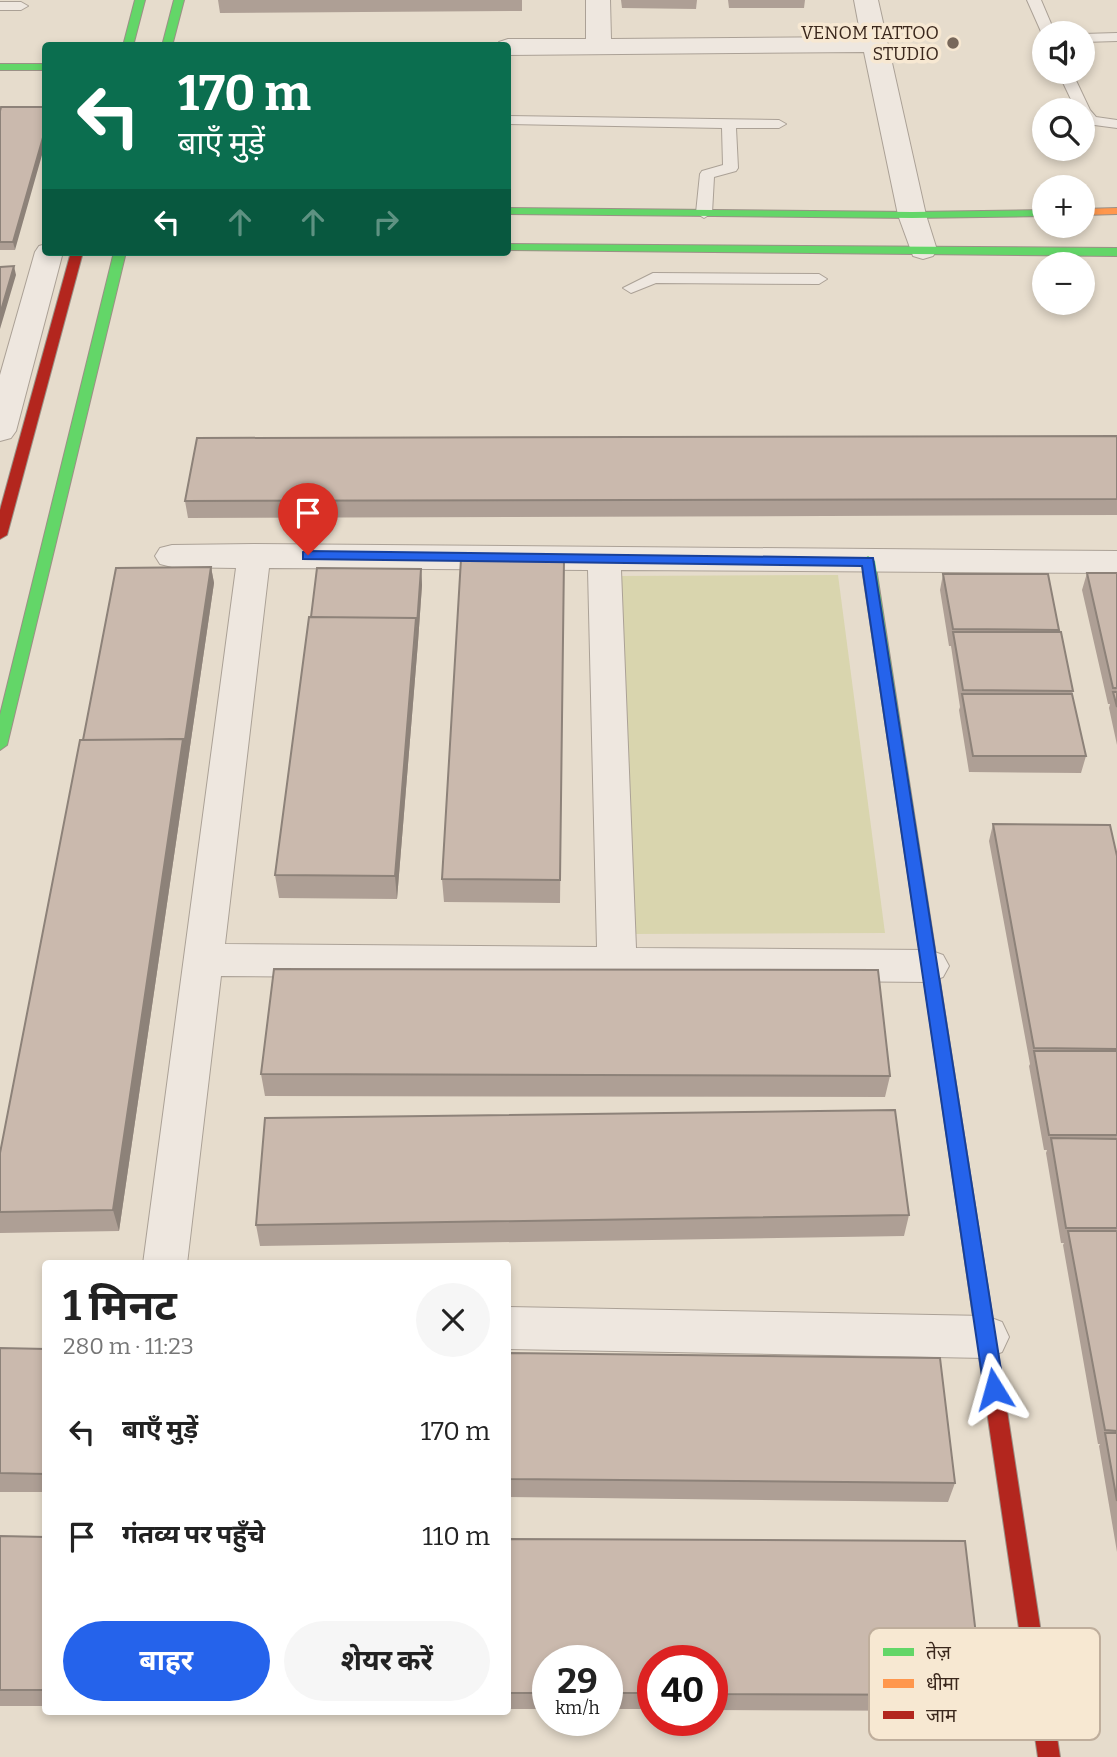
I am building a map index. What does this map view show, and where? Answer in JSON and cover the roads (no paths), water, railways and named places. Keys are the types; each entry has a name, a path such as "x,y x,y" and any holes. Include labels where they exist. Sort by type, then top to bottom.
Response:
{"street":[{"path":"129,42 140,0"},
{"path":"168,42 179,0"},
{"path":"598,0 599,47"},
{"path":"866,0 912,215 923,250"},
{"path":"511,47 876,44"},
{"path":"0,67 42,67"},
{"path":"511,211 912,215 1032,212"},
{"path":"1095,212 1117,211"},
{"path":"511,247 1117,252"},
{"path":"0,535 76,256"},
{"path":"0,745 119,256"},
{"path":"0,431 47,260 11,268"},
{"path":"166,1260 254,555"},
{"path":"172,556 1117,562"},
{"path":"604,557 617,962"},
{"path":"868,561 1030,1628"},
{"path":"204,960 929,966"},
{"path":"511,1328 986,1336"}],"lane":[{"path":"1034,0 1043,21"},
{"path":"0,6 21,6"},
{"path":"1095,38 1117,37"},
{"path":"511,120 779,124"},
{"path":"1095,121 1117,124"},
{"path":"704,213 707,174 731,168 729,123"},
{"path":"653,278 657,248"},
{"path":"631,288 653,278 819,279"}],"place":[{"name":"VENOM TATTOO STUDIO","path":"953,43"}]}
